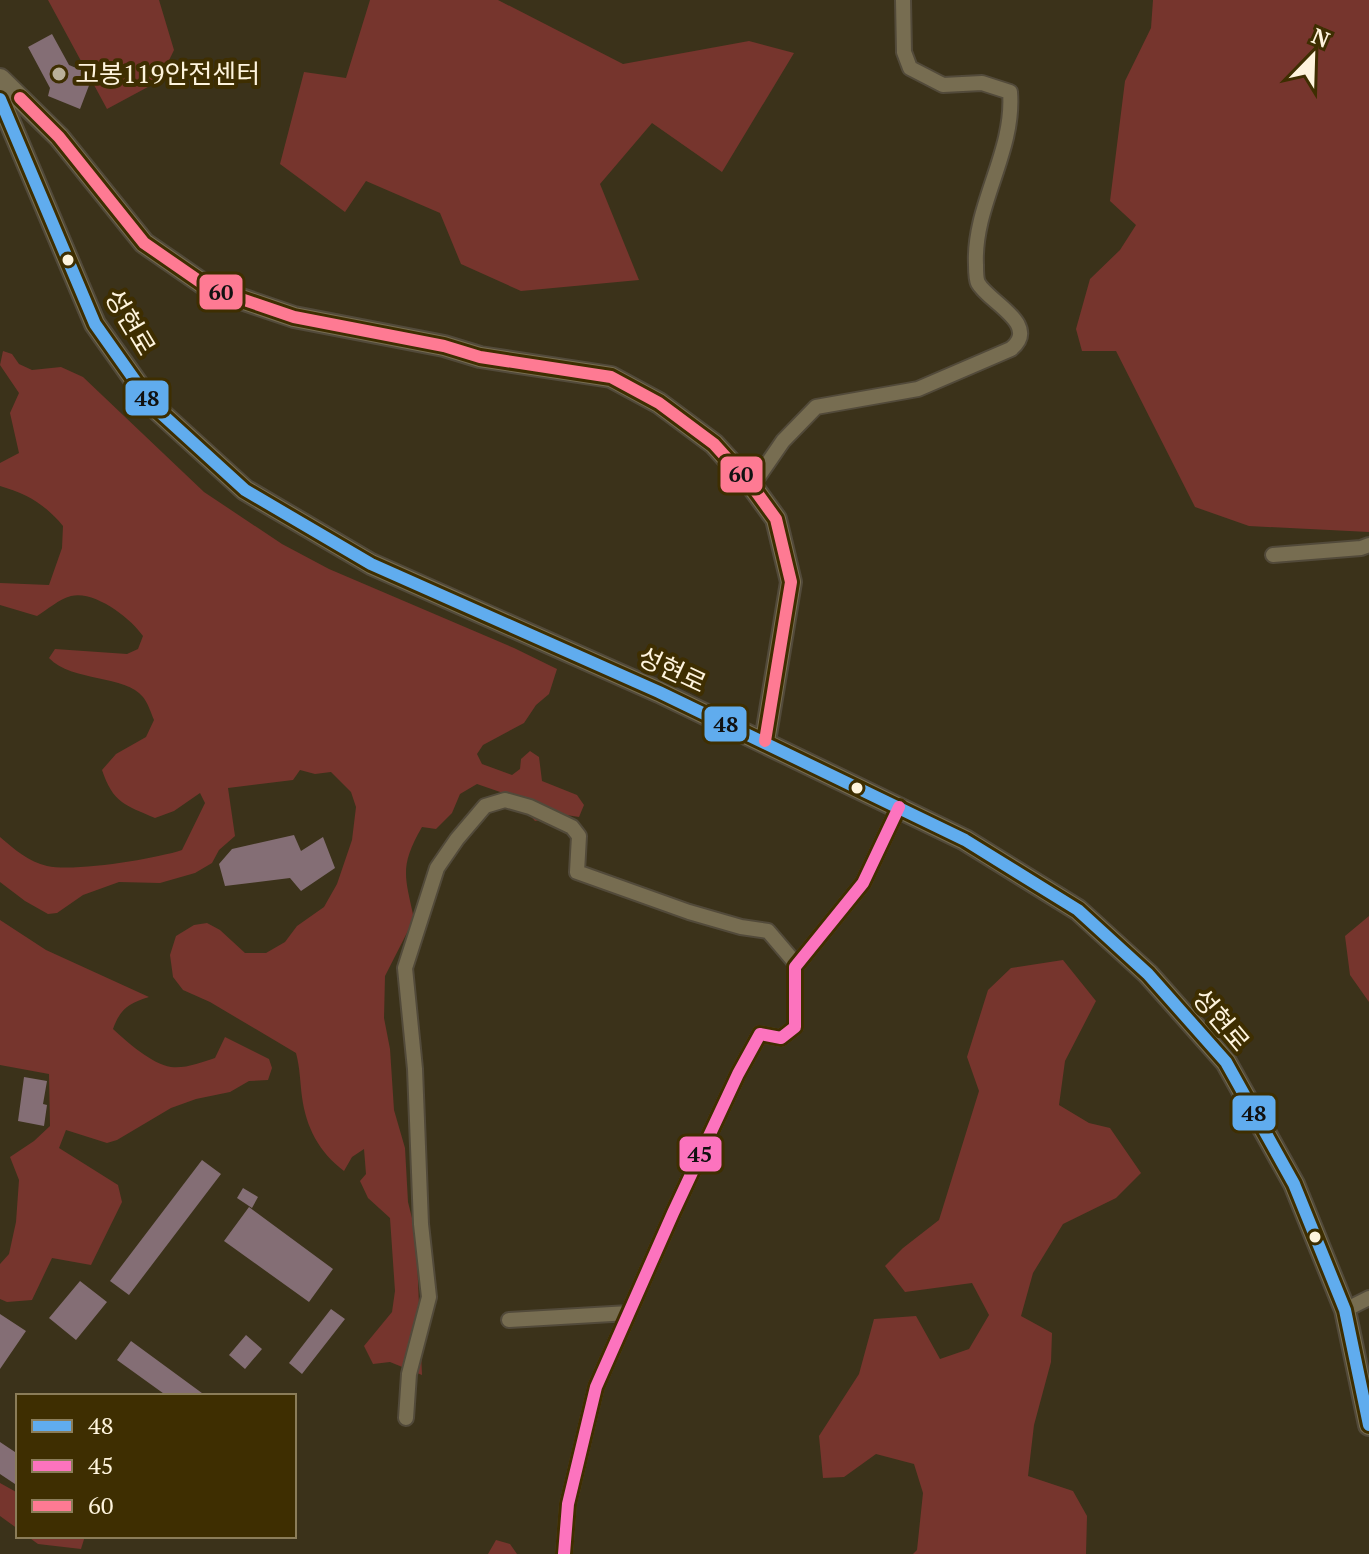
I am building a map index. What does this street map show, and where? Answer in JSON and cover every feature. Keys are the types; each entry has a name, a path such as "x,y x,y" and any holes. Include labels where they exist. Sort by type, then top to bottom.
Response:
{"main road":[{"path":"0,79 59,137 144,243 209,288 294,317 444,346 480,357 611,377 659,403 714,444 752,486 776,519 791,582 765,741"},
{"name":"성현로","path":"0,99 95,324 153,406 245,490 371,564 765,741 965,840 1078,910 1148,974 1226,1062 1294,1184 1345,1310 1369,1425"}],"street":[{"path":"752,486 783,441 816,407 918,389 1011,349 1020,336 1017,322 978,283 976,265 977,228 1008,134 1010,92 982,83 943,85 910,68 904,52 903,0"},
{"path":"1273,555 1369,545"},
{"path":"406,1418 409,1374 429,1297 421,1224 415,1069 405,968 437,868 485,806 505,800 530,807 572,827 579,836 577,872 689,912 741,927 768,931 797,965"},
{"path":"564,1554 568,1504 596,1387 629,1313 738,1074 760,1034 781,1038 795,1027 797,965 863,883 899,807"},
{"path":"1345,1310 1369,1298"},
{"path":"509,1320 629,1313"}],"shaded area":[{"path":"48,0 159,0 174,50 159,81 107,109"},
{"path":"370,0 498,0 623,64 749,41 794,53 722,172 652,123 600,184 639,280 521,291 461,264 440,213 366,181 345,212 280,164 304,72 346,78"},
{"path":"1153,0 1369,0 1369,532 1249,526 1195,507 1116,351 1082,351 1076,329 1090,279 1120,250 1136,225 1110,201 1125,81 1151,28"},
{"path":"3,351 12,354 19,364 32,370 61,367 83,377 204,492 282,544 329,569 557,669 549,694 536,705 524,723 483,745 477,754 482,764 512,775 520,769 521,759 530,751 539,757 542,781 577,795 584,805 579,817 554,813 546,819 535,821 522,806 503,793 477,784 460,794 452,813 436,829 422,827 410,852 406,872 414,919 385,976 384,1018 390,1049 394,1110 405,1148 408,1202 416,1234 422,1375 390,1362 373,1364 364,1346 392,1312 395,1291 390,1218 368,1198 360,1181 366,1174 364,1149 352,1157 344,1171 335,1164 315,1138 307,1119 296,1053 210,1002 183,990 173,977 170,955 176,936 194,925 207,923 220,930 245,953 266,953 285,942 297,926 324,907 337,884 352,840 356,807 351,792 331,772 315,774 300,770 293,780 228,788 235,836 219,850 212,863 195,873 160,883 119,882 83,895 57,913 48,914 0,882 0,837 28,858 47,866 95,866 135,861 182,850 205,803 200,793 174,811 155,818 121,802 111,790 102,770 116,754 146,737 154,720 148,705 135,690 71,671 49,658 55,649 127,654 138,649 143,636 130,621 101,601 80,595 62,600 37,616 0,605 0,583 49,585 62,548 63,526 35,501 0,486 0,463 19,453 10,413 19,393 0,365"},
{"path":"1369,916 1369,1002 1350,975 1345,936"},
{"path":"0,920 46,950 149,997 126,1008 113,1029 156,1062 176,1067 215,1058 225,1037 269,1059 272,1068 268,1080 249,1081 230,1092 171,1108 117,1140 107,1143 66,1130 59,1148 118,1185 122,1202 91,1265 52,1258 32,1300 7,1302 0,1299 0,1264 9,1254 16,1222 19,1180 10,1157 50,1126 49,1074 0,1065"},
{"path":"1063,960 1096,1001 1065,1061 1059,1105 1089,1123 1110,1128 1141,1173 1116,1198 1063,1224 1033,1273 1021,1316 1052,1333 1051,1362 1034,1425 1028,1476 1073,1491 1087,1516 1086,1554 913,1554 917,1550 923,1493 914,1464 876,1454 844,1477 823,1478 819,1436 859,1374 874,1319 916,1316 940,1359 969,1349 989,1315 972,1283 905,1292 885,1266 939,1220 979,1091 967,1057 988,990 1011,968"},
{"path":"0,1483 16,1492 16,1528 0,1516"},
{"path":"30,1538 84,1538 81,1549 38,1544"},
{"path":"496,1540 510,1544 517,1554 488,1554"}],"building":[{"path":"52,34 69,65 93,75 80,109 48,96 50,88 28,47"},
{"path":"294,835 301,851 323,837 335,868 301,891 290,878 225,886 219,864 232,849"},
{"path":"24,1077 47,1081 43,1104 47,1105 44,1126 18,1121"},
{"path":"202,1160 221,1174 129,1295 110,1281"},
{"path":"243,1188 258,1197 252,1208 237,1198"},
{"path":"249,1207 333,1269 309,1302 224,1241"},
{"path":"80,1281 107,1302 76,1340 49,1318"},
{"path":"331,1309 345,1319 302,1374 289,1363"},
{"path":"0,1314 26,1331 0,1369"},
{"path":"246,1335 262,1349 245,1369 229,1355"},
{"path":"131,1341 203,1394 164,1394 117,1360"},
{"path":"0,1442 16,1453 16,1485 0,1474"}],"transit line":[{"name":"60","path":"20,98 59,137 144,243 209,288 294,317 444,346 480,357 611,377 659,403 714,444 752,486 776,519 791,582 765,741"},
{"name":"48","path":"0,99 95,324 153,406 245,490 371,564 659,692 965,840 1078,910 1148,974 1226,1062 1294,1184 1345,1310 1369,1425"},
{"name":"45","path":"564,1554 568,1504 596,1387 673,1213 760,1034 781,1038 795,1027 795,967 863,883 899,807"}],"place":[{"name":"고봉119안전센터","path":"59,74"}]}
